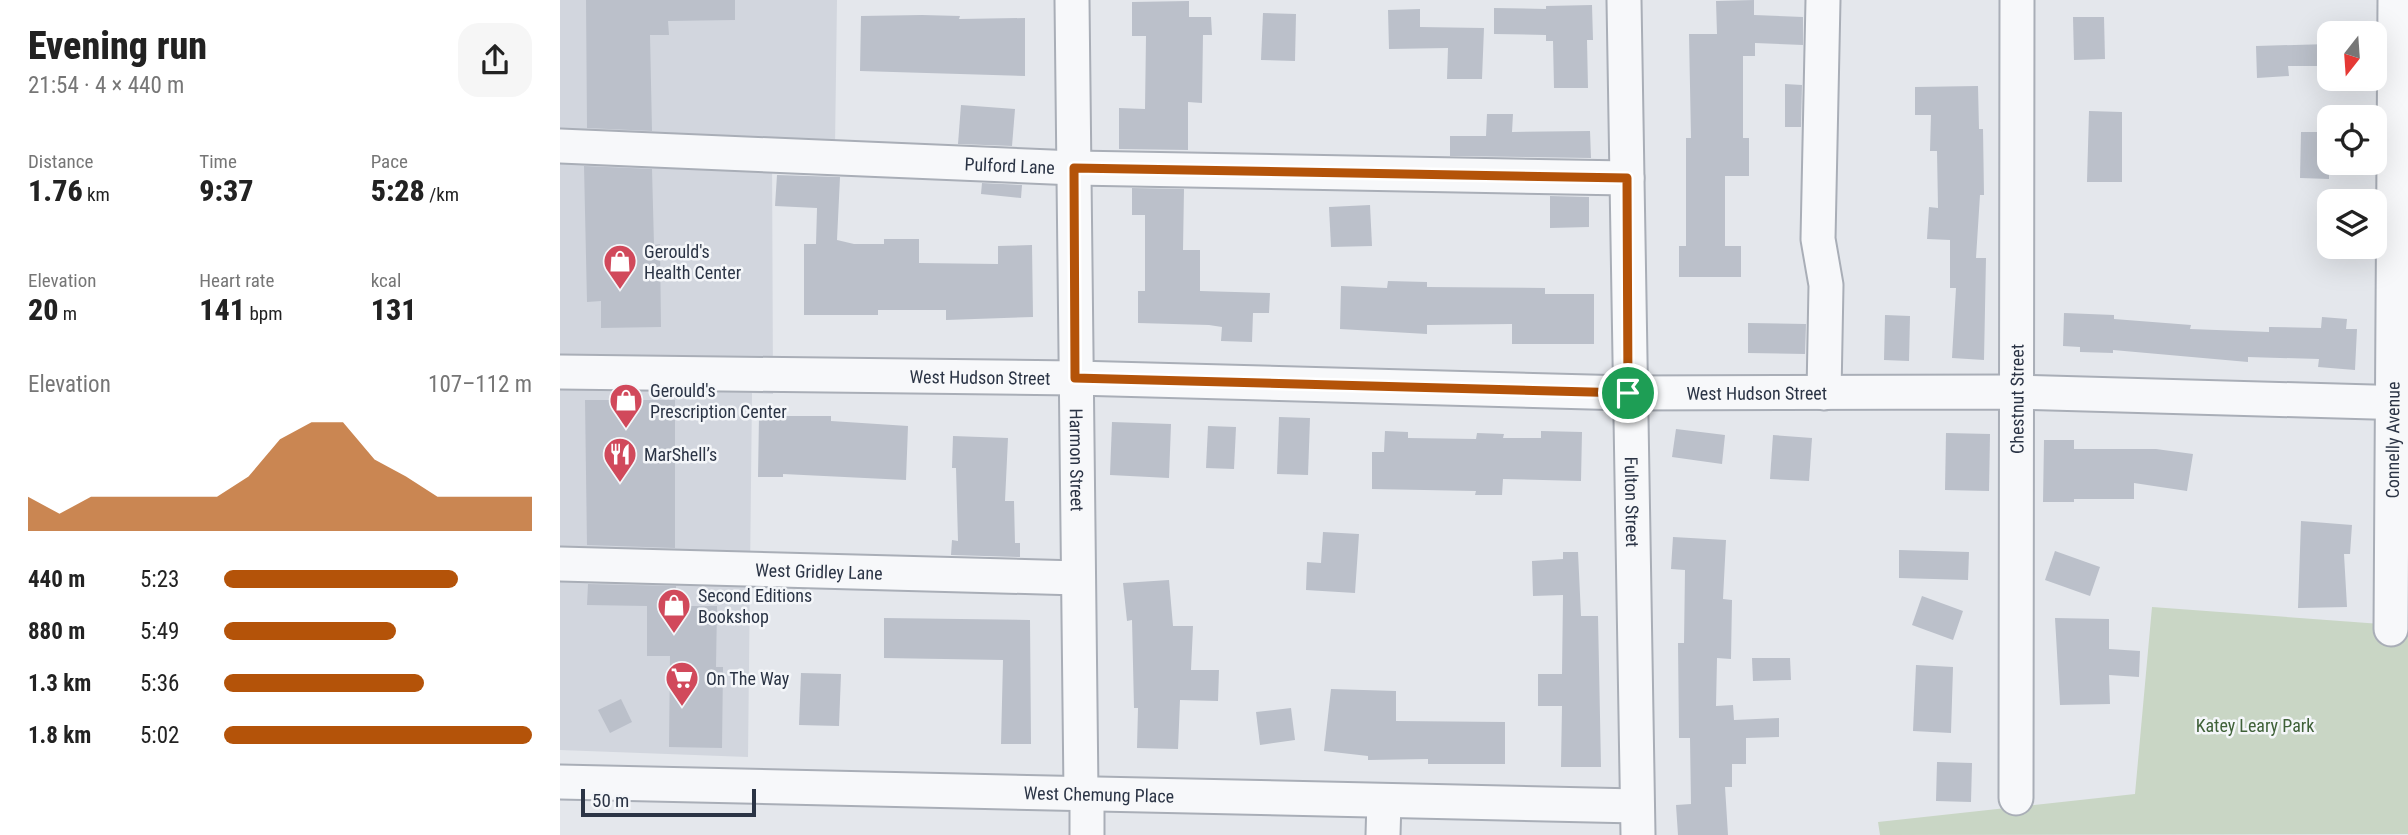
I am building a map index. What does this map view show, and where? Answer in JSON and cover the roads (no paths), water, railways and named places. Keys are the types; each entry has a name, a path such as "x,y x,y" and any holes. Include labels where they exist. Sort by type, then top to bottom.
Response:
{"street":[{"name":"Harmon Street","path":"1072,0 1078,578 1087,835"},
{"name":"Fulton Street","path":"1624,0 1628,393 1637,821"},
{"path":"1823,0 1818,239 1826,285 1824,393"},
{"name":"Chestnut Street","path":"2015,798 2017,0"},
{"name":"Connelly Avenue","path":"2391,629 2400,402 2395,0"},
{"name":"Pulford Lane","path":"560,146 1074,168 1627,178"},
{"name":"West Hudson Street","path":"560,372 1075,378 1628,393 2014,392 2400,402"},
{"name":"West Gridley Lane","path":"560,564 1078,578"},
{"name":"West Chemung Place","path":"560,782 1384,800 1637,821"},
{"path":"1383,835 1384,800"}],"place":[{"name":"Gerould's Health Center","path":"620,291"},
{"name":"Gerould's Prescription Center","path":"626,430"},
{"name":"MarShell’s","path":"620,484"},
{"name":"Second Editions Bookshop","path":"674,635"},
{"name":"On The Way","path":"682,708"}],"park label":[{"name":"Katey Leary Park","path":"2255,725"}]}
